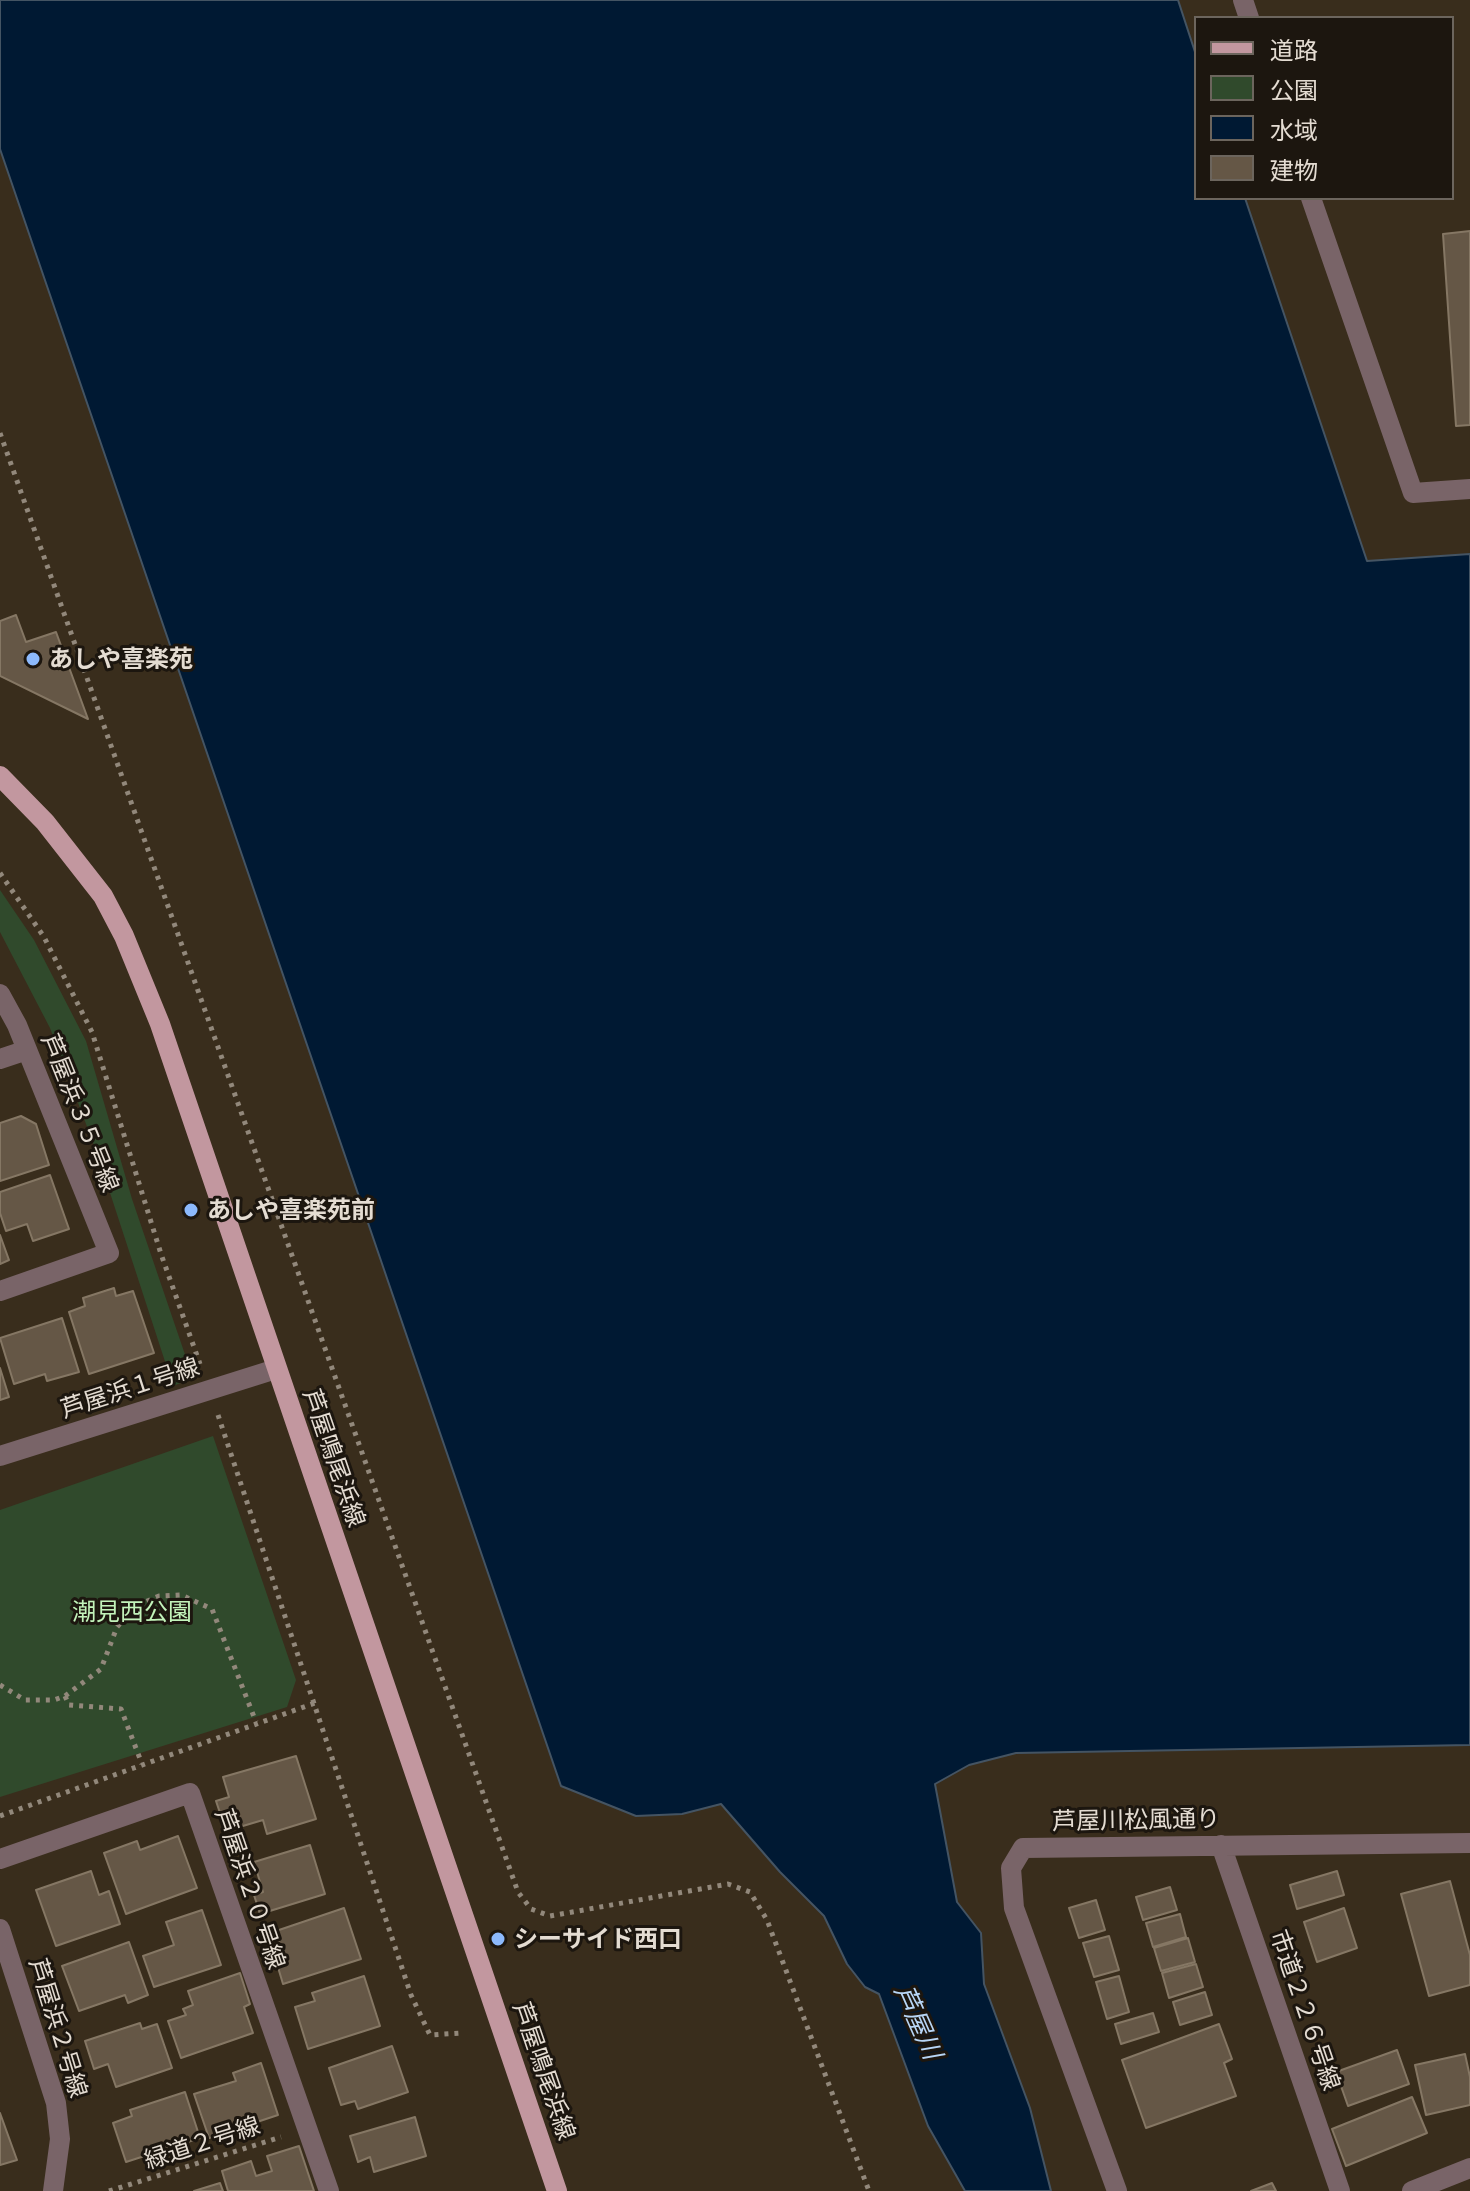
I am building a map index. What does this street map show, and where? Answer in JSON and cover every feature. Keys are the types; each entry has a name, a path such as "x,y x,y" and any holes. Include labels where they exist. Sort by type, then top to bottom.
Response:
{"main road":[{"name":"芦屋鳴尾浜線","path":"0,776 76,860 103,896 124,936 160,1024 557,2191"}],"street":[{"path":"1312,200 1413,493 1470,489"},
{"name":"芦屋浜３５号線","path":"0,994 27,1050 109,1253 0,1291"},
{"path":"0,1059 27,1050"},
{"name":"芦屋浜１号線","path":"0,1456 276,1369"},
{"name":"芦屋浜２０号線","path":"0,1859 190,1793 329,2191"},
{"name":"芦屋川松風通り","path":"1117,2191 1014,1908 1011,1868 1023,1848 1470,1843"},
{"name":"市道２２６号線","path":"1221,1845 1340,2191"},
{"name":"芦屋浜２号線","path":"0,1929 56,2103 60,2139 53,2191"},
{"path":"1412,2191 1470,2168"}],"path":[{"path":"0,433 518,1892 531,1909 550,1916 728,1884 750,1892 767,1920 869,2191"},
{"path":"0,873 44,937 92,1032 184,1319"},
{"path":"228,1444 411,1995 430,2035 461,2033"},
{"path":"0,1685 25,1700 65,1696 101,1669 117,1627 134,1607 159,1596 181,1595 212,1609 256,1722"},
{"path":"65,1696 69,1705 121,1709 142,1764"},
{"path":"0,1816 316,1702"},
{"name":"緑道２号線","path":"109,2191 305,2129"}],"green space":[{"path":"0,890 34,940 86,1041 132,1199 193,1378 173,1386 98,1156 50,1028 0,932"},
{"name":"潮見西公園","path":"213,1436 296,1680 287,1707 0,1797 0,1510"}],"water":[{"name":"芦屋川","path":"0,0 1178,0 1194,49 1194,200 1246,200 1367,561 1470,554 1470,1745 1016,1753 969,1765 935,1784 957,1902 981,1933 984,1984 1030,2108 1051,2191 965,2191 928,2126 879,1994 865,1987 847,1964 824,1916 780,1872 721,1804 682,1814 636,1816 561,1786 0,149"}],"building":[{"path":"1470,231 1470,425 1456,426 1443,234"},
{"name":"あしや喜楽苑","path":"16,615 26,642 56,632 88,719 0,676 0,621"},
{"path":"21,1116 36,1124 49,1165 0,1181 0,1123"},
{"path":"50,1175 69,1229 33,1241 27,1224 6,1231 0,1213 0,1192"},
{"path":"0,1235 9,1260 0,1264"},
{"path":"114,1288 116,1296 133,1291 154,1353 89,1374 69,1312 85,1306 83,1298"},
{"path":"62,1318 79,1372 47,1381 45,1374 14,1384 0,1338"},
{"path":"0,1368 9,1397 0,1400"},
{"path":"296,1756 316,1819 267,1834 263,1820 226,1831 216,1801 229,1797 223,1777"},
{"path":"178,1836 197,1888 126,1914 104,1853 137,1841 140,1850"},
{"path":"310,1845 325,1894 260,1914 254,1895 263,1892 254,1862"},
{"path":"91,1871 99,1895 109,1891 120,1924 56,1946 36,1890"},
{"path":"1337,1871 1344,1895 1297,1909 1290,1885"},
{"path":"1450,1881 1470,1955 1470,1985 1429,1996 1401,1894"},
{"path":"1170,1887 1177,1910 1143,1920 1136,1897"},
{"path":"1096,1900 1105,1930 1079,1938 1069,1908"},
{"path":"344,1908 361,1959 283,1984 271,1944 279,1941 276,1931"},
{"path":"1344,1908 1357,1948 1317,1962 1304,1922"},
{"path":"202,1910 221,1965 154,1987 143,1956 174,1945 166,1922"},
{"path":"1180,1914 1186,1937 1153,1947 1146,1923"},
{"path":"1109,1936 1119,1970 1094,1977 1083,1943"},
{"path":"1188,1938 1195,1962 1161,1971 1154,1948"},
{"path":"129,1942 148,1995 128,2003 125,1995 79,2011 62,1966"},
{"path":"1196,1964 1203,1987 1169,1998 1162,1973"},
{"path":"240,1973 250,2004 244,2007 253,2033 181,2058 168,2021 186,2015 183,2009 193,2005 188,1991"},
{"path":"364,1976 380,2026 308,2049 295,2007 315,2001 312,1993"},
{"path":"1119,1976 1129,2012 1107,2019 1096,1982"},
{"path":"1205,1992 1212,2015 1180,2025 1173,2002"},
{"path":"1153,2013 1159,2032 1121,2044 1115,2024"},
{"path":"140,2023 142,2029 157,2024 172,2068 116,2087 108,2064 94,2069 85,2041"},
{"path":"1219,2024 1232,2059 1224,2063 1236,2096 1146,2128 1122,2060"},
{"path":"392,2046 408,2092 358,2109 355,2101 341,2105 329,2068"},
{"path":"1397,2050 1409,2084 1348,2106 1336,2072"},
{"path":"1465,2054 1470,2077 1470,2105 1426,2115 1415,2065"},
{"path":"261,2063 278,2115 209,2138 194,2094 236,2081 233,2073"},
{"path":"185,2092 200,2138 126,2162 113,2123 132,2116 130,2110"},
{"path":"1412,2097 1427,2133 1346,2166 1332,2129"},
{"path":"0,2113 17,2160 0,2165"},
{"path":"415,2117 426,2156 374,2172 370,2157 358,2162 350,2136"},
{"path":"299,2146 314,2191 228,2191 222,2171 251,2161 256,2176 272,2171 267,2156"},
{"path":"220,2183 223,2191 194,2191"},
{"path":"1272,2183 1276,2191 1251,2191"}],"place":[{"name":"あしや喜楽苑","path":"33,659"},
{"name":"あしや喜楽苑前","path":"191,1210"},
{"name":"シーサイド西口","path":"498,1939"}]}
